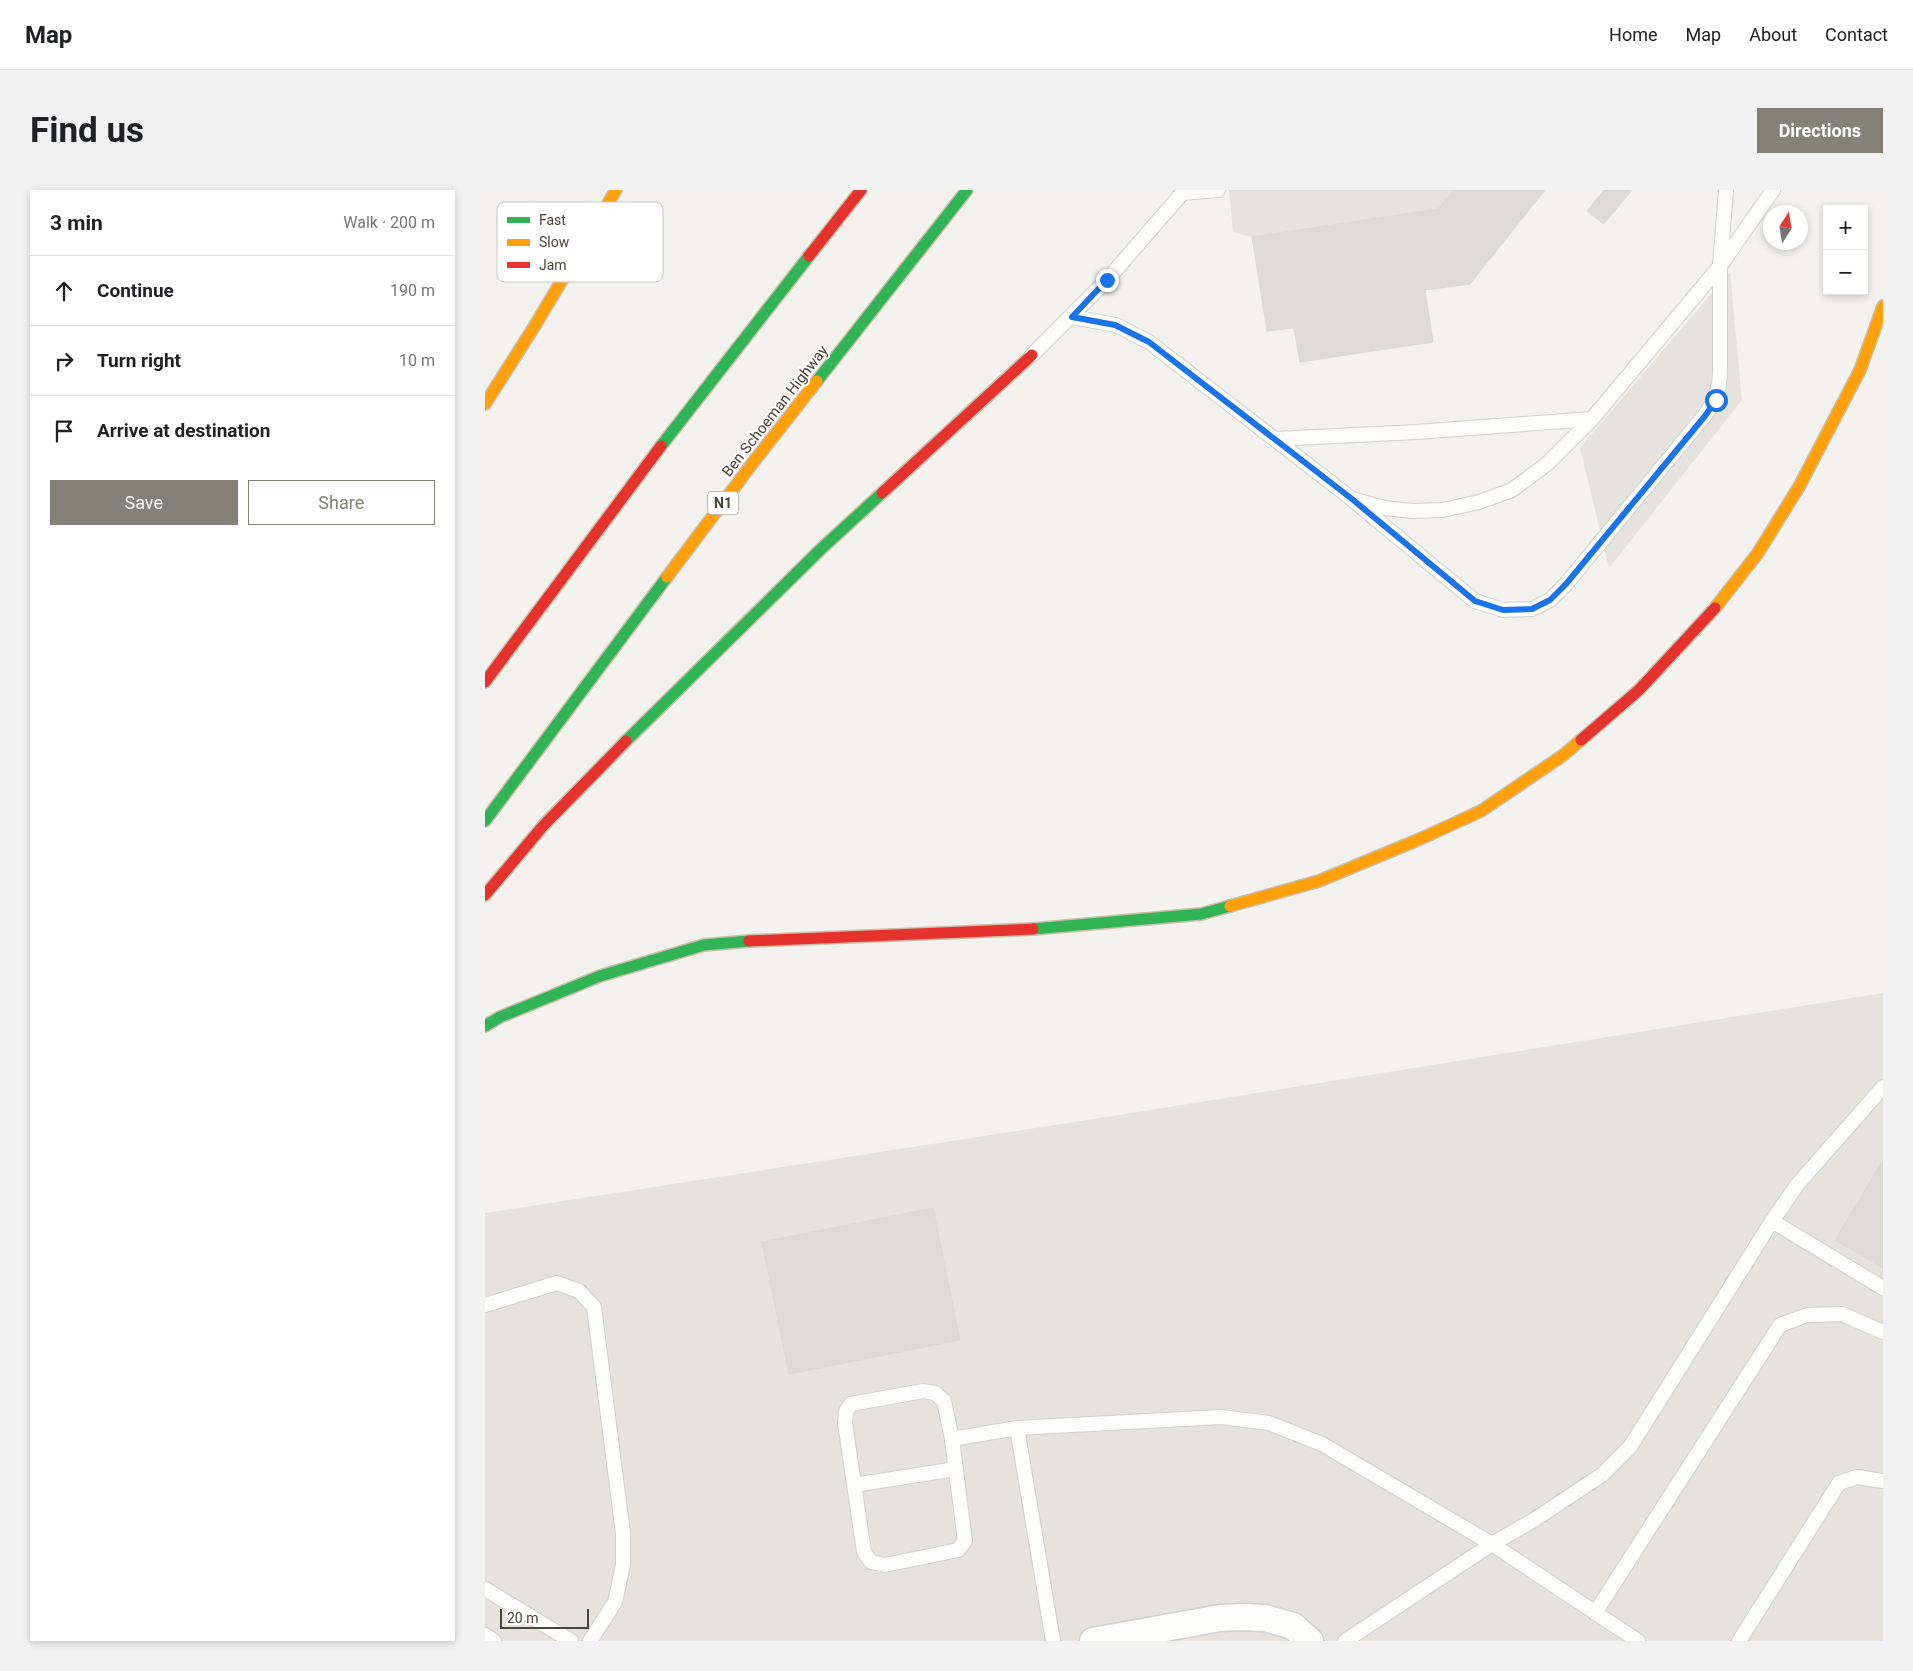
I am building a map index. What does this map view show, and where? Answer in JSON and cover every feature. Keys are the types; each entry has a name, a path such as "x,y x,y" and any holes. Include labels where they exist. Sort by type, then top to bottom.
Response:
{"highway":[{"path":"609,202 616,190"},
{"path":"485,682 693,403 861,190"},
{"name":"Ben Schoeman Highway","path":"485,820 755,460 967,190"},
{"path":"485,404 561,282"},
{"path":"485,1026 500,1017 599,976 704,945 774,939 1025,930 1201,914 1319,881 1420,839 1481,811 1562,756 1639,690 1708,617 1758,553 1800,485 1860,370 1883,306"},
{"path":"485,894 543,826 638,730 821,550 1032,355"}],"street":[{"path":"1093,1641 1220,1618 1243,1617 1265,1618 1293,1626 1310,1641"}],"lane":[{"path":"1032,355 1107,280 1183,192 1218,190"},
{"path":"1072,317 1115,325 1149,342 1352,499 1475,601 1503,610 1532,609 1550,600 1566,584 1705,416 1716,400 1720,373 1721,266 1727,190"},
{"path":"1352,499 1384,508 1413,511 1443,510 1479,502 1512,490 1547,464 1592,420 1721,266 1773,190"},
{"path":"1275,439 1592,420"},
{"path":"1345,1641 1492,1544 1534,1520 1603,1474 1630,1447 1772,1221 1797,1185 1883,1087"},
{"path":"1772,1221 1883,1288"},
{"path":"485,1305 557,1283 579,1292 594,1307 623,1533 623,1565 615,1602 591,1641"},
{"path":"1595,1612 1780,1325 1807,1314 1842,1314 1883,1332"},
{"path":"923,1391 935,1393 944,1401 956,1469 965,1541 958,1550 885,1565 871,1562 864,1552 845,1423 845,1411 851,1404 923,1391"},
{"path":"952,1439 1017,1428 1221,1417 1269,1423 1322,1444 1492,1544 1638,1641"},
{"path":"1017,1428 1053,1641"},
{"path":"854,1485 956,1469"},
{"path":"1739,1641 1839,1483 1857,1476 1883,1480"},
{"path":"485,1589 571,1641"},
{"path":"485,1635 494,1641"}],"shaded area":[{"path":"1229,190 1453,190 1438,209 1252,237 1233,232"},
{"path":"1730,272 1742,400 1609,568 1580,448"},
{"path":"1883,993 1883,1641 485,1641 485,1213 1113,1116"}],"building":[{"path":"1453,190 1545,190 1470,284 1425,290 1433,342 1300,362 1294,328 1267,331 1252,237 1438,209"},
{"path":"1604,190 1632,190 1604,224 1587,211"},
{"path":"1883,1160 1883,1268 1835,1240"},
{"path":"933,1208 960,1340 789,1374 762,1242"}],"traffic: fast":[{"path":"817,381 967,190"},
{"path":"661,446 809,256"},
{"path":"626,741 821,549 882,493"},
{"path":"485,821 667,577"},
{"path":"1033,929 1201,914 1230,906"},
{"path":"485,1026 500,1017 600,976 704,945 749,941"}],"traffic: slow":[{"path":"609,202 616,190"},
{"path":"485,404 561,282"},
{"path":"1715,608 1758,553 1800,485 1860,370 1883,306"},
{"path":"667,577 817,381"},
{"path":"1230,906 1319,881 1420,839 1481,811 1562,756 1581,740"}],"traffic: jam":[{"path":"809,256 861,190"},
{"path":"882,493 1032,355"},
{"path":"485,682 661,446"},
{"path":"1581,740 1639,690 1715,608"},
{"path":"485,895 543,826 626,741"},
{"path":"749,941 1033,929"}],"route":[{"path":"1107,280 1072,317 1097,320 1115,325 1149,342 1352,499 1475,601 1503,610 1532,609 1550,600 1566,584 1705,416 1716,400"}]}
